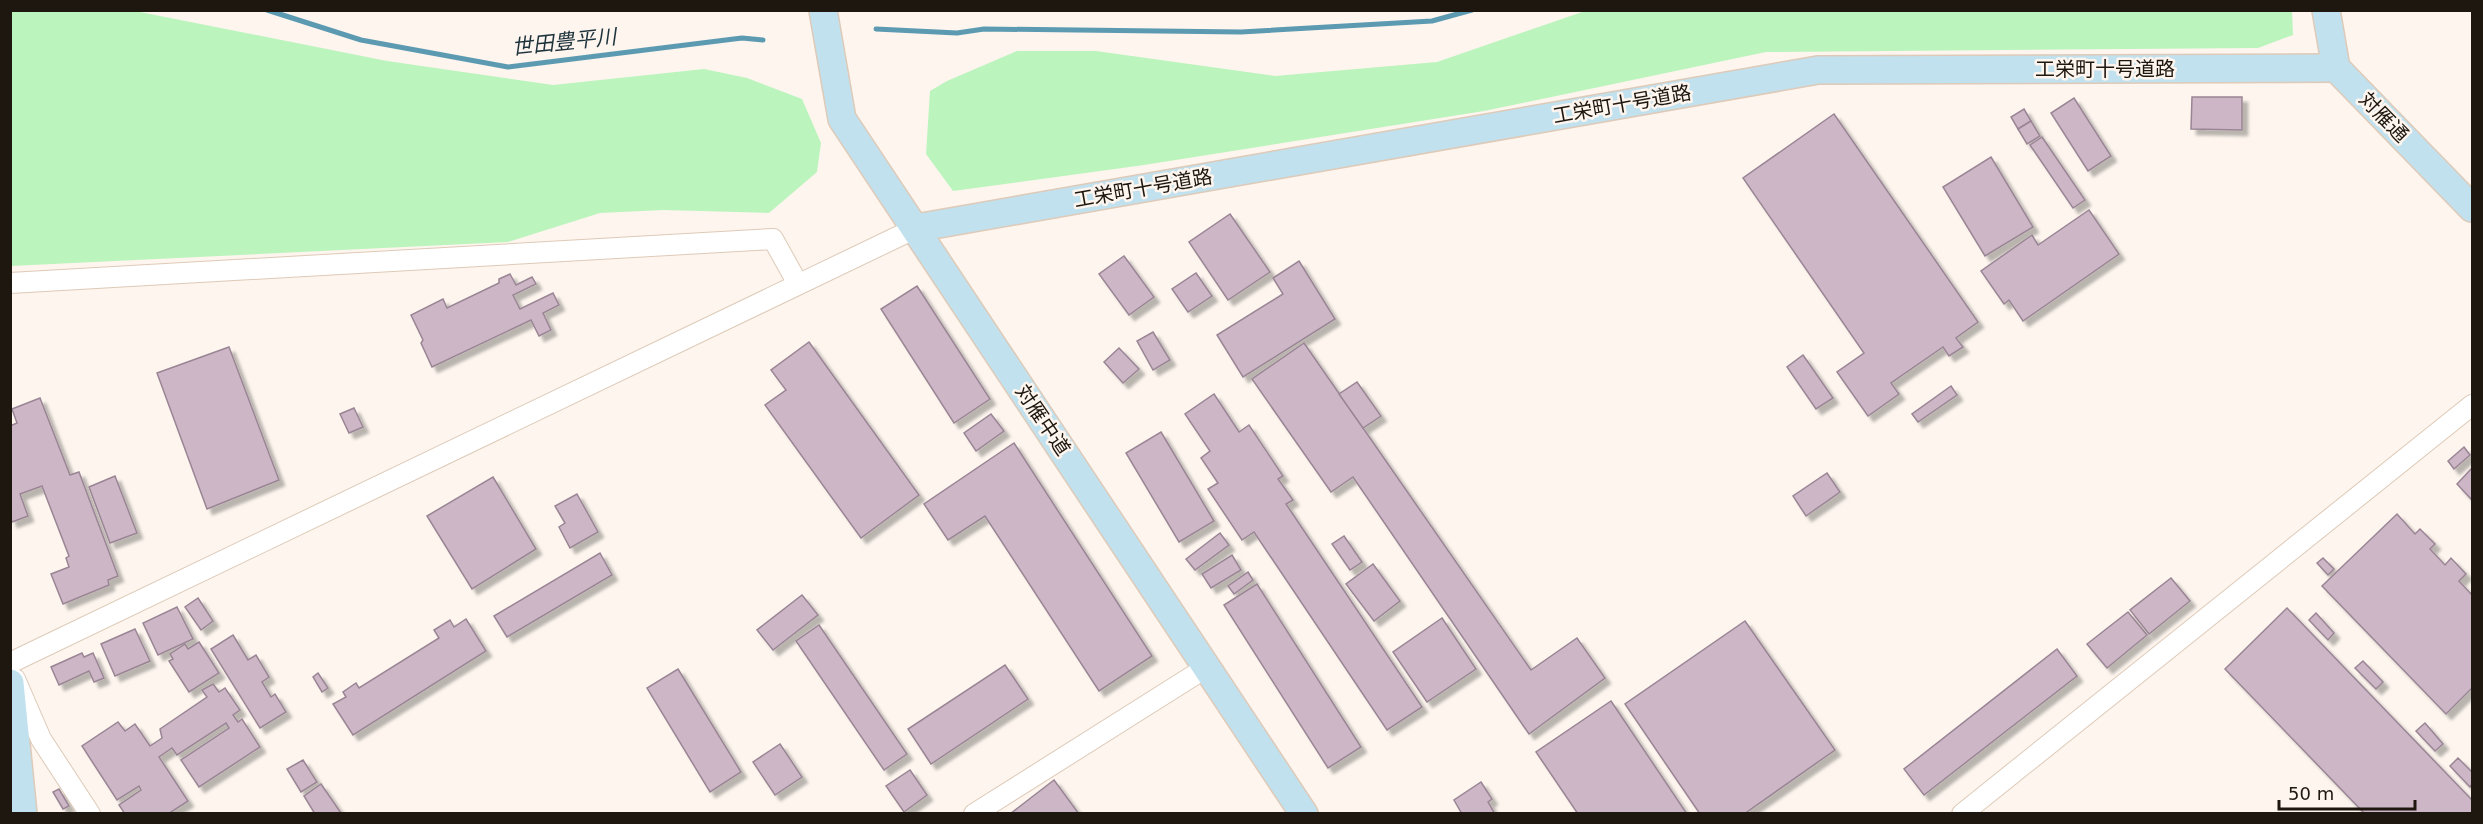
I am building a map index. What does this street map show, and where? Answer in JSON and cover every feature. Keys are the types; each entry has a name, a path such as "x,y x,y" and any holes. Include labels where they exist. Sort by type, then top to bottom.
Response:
{"street":[{"name":"対雁中道","path":"823,10 842,119 1304,813"},
{"path":"2326,10 2336,68"},
{"name":"工栄町十号道路","path":"916,228 1818,70 2336,68"},
{"name":"対雁通","path":"2336,68 2472,208"},
{"path":"10,663 916,228"},
{"path":"10,283 773,239 798,284"},
{"path":"1962,813 2472,405"},
{"path":"974,813 1207,667"},
{"path":"10,668 41,739 90,813"},
{"path":"10,683 23,813"}],"green space":[{"path":"11,10 135,11 387,61 553,85 704,69 747,78 802,99 821,143 817,172 769,213 663,210 600,213 508,242 11,266"},
{"path":"2292,10 2293,35 2258,48 1766,52 1484,111 1144,165 953,191 926,154 930,91 947,81 1017,51 1096,51 1275,76 1437,62 1585,11"}],"building":[{"path":"2192,97 2242,97 2242,130 2191,129"},
{"path":"2074,98 2111,156 2088,171 2051,113"},
{"path":"2024,109 2031,121 2018,129 2011,117"},
{"path":"1834,114 1978,322 1956,338 1963,347 1949,356 1943,347 1891,383 1899,394 1868,416 1837,372 1864,353 1743,178"},
{"path":"2031,121 2040,136 2027,144 2018,129"},
{"path":"2042,137 2085,200 2073,208 2030,145"},
{"path":"1991,157 2033,227 1985,256 1943,187"},
{"path":"2089,210 2119,254 2023,321 2009,300 2004,304 1981,271 2032,235 2038,245"},
{"path":"1230,214 1270,272 1228,300 1189,242"},
{"path":"1124,256 1154,297 1129,315 1099,274"},
{"path":"1299,261 1335,319 1243,377 1217,335 1283,294 1273,278"},
{"path":"1196,273 1212,296 1188,312 1172,289"},
{"path":"510,274 516,285 532,277 536,284 513,295 520,309 553,293 559,305 543,313 551,330 539,336 531,320 432,367 411,315 443,299 447,308 499,283 499,279"},
{"path":"917,286 990,399 954,423 881,309"},
{"path":"1153,332 1170,360 1153,370 1137,341"},
{"path":"809,342 919,495 861,538 765,405 786,390 771,370"},
{"path":"1304,343 1531,670 1577,638 1605,678 1529,734 1353,477 1331,492 1252,379"},
{"path":"229,347 279,480 207,509 157,373"},
{"path":"1119,348 1139,369 1123,383 1104,362"},
{"path":"1803,355 1833,398 1816,409 1787,367"},
{"path":"1357,382 1381,416 1363,428 1339,394"},
{"path":"1951,386 1957,395 1918,422 1912,414"},
{"path":"1214,394 1239,432 1249,425 1283,476 1278,479 1293,500 1286,504 1422,707 1387,730 1254,532 1242,540 1208,489 1218,483 1201,458 1210,451 1185,414"},
{"path":"40,398 70,475 79,472 118,576 108,580 109,585 63,604 51,574 69,567 66,558 69,556 42,486 20,494 28,516 12,522 10,517 10,426 17,423 12,409"},
{"path":"354,408 363,427 349,433 340,414"},
{"path":"991,414 1004,431 976,451 964,433"},
{"path":"1161,432 1214,521 1179,542 1126,453"},
{"path":"1014,443 1152,656 1099,691 985,516 948,540 924,504"},
{"path":"2464,447 2470,455 2454,469 2448,461"},
{"path":"2472,468 2472,500 2457,484"},
{"path":"1827,473 1840,492 1806,516 1793,496"},
{"path":"115,476 137,533 110,543 89,487"},
{"path":"493,477 536,549 472,589 427,516"},
{"path":"577,494 598,532 570,548 559,527 565,523 555,506"},
{"path":"2397,514 2415,534 2420,529 2435,544 2430,549 2445,565 2451,558 2466,574 2459,581 2472,595 2472,688 2446,714 2322,586"},
{"path":"1220,533 1229,545 1195,570 1186,559"},
{"path":"1344,536 1362,562 1350,570 1332,544"},
{"path":"600,553 612,575 507,637 494,616"},
{"path":"1232,555 1241,570 1211,588 1202,574"},
{"path":"2323,558 2334,569 2328,575 2317,563"},
{"path":"1373,564 1400,601 1374,621 1346,584"},
{"path":"1248,572 1253,580 1234,594 1228,586"},
{"path":"2171,578 2190,601 2149,634 2130,610"},
{"path":"1257,584 1361,747 1328,768 1224,605"},
{"path":"802,595 818,615 773,650 757,630"},
{"path":"198,598 213,621 201,630 185,607"},
{"path":"177,607 193,639 158,655 143,623"},
{"path":"2287,608 2472,800 2472,814 2365,814 2225,669"},
{"path":"2128,612 2147,635 2107,668 2087,644"},
{"path":"2316,613 2334,633 2328,640 2309,620"},
{"path":"1442,618 1476,669 1427,702 1393,652"},
{"path":"466,619 486,651 353,735 333,704 346,697 343,692 356,683 359,688 439,638 434,630 450,620 454,627"},
{"path":"1745,621 1835,750 1744,814 1700,814 1625,704"},
{"path":"819,625 907,754 884,770 796,641"},
{"path":"135,629 150,661 115,676 101,644"},
{"path":"233,635 248,660 256,655 269,677 262,682 271,697 275,694 286,712 260,728 211,649"},
{"path":"199,642 219,673 189,692 169,661 173,659 170,654 185,644 188,649"},
{"path":"2057,649 2077,676 1924,795 1904,769"},
{"path":"82,653 84,657 93,653 104,678 94,682 89,671 59,685 51,667"},
{"path":"2363,661 2383,682 2376,689 2355,668"},
{"path":"1005,665 1028,699 931,764 908,729"},
{"path":"678,669 741,772 710,792 647,688"},
{"path":"318,673 328,688 322,692 313,677"},
{"path":"213,684 219,692 225,688 240,710 233,715 238,722 242,719 260,747 199,787 181,760 229,728 226,723 177,755 172,748 159,757 188,801 168,814 125,814 119,805 141,790 139,786 117,800 82,746 118,722 125,731 135,724 150,746 162,738 160,729 207,697 202,690"},
{"path":"1611,701 1687,814 1578,814 1536,752"},
{"path":"2425,723 2443,744 2435,751 2416,731"},
{"path":"780,744 802,777 775,795 753,762"},
{"path":"2458,758 2472,772 2470,787 2450,766"},
{"path":"303,760 317,782 301,792 287,769"},
{"path":"910,770 927,795 904,812 886,786"},
{"path":"1054,780 1079,814 1010,814"},
{"path":"1481,782 1492,799 1488,802 1495,814 1462,814 1454,800"},
{"path":"321,784 340,814 315,814 304,796"},
{"path":"59,789 69,806 63,809 53,792"}],"waterway":[{"name":"世田豊平川","path":"267,10 361,40 508,67 742,38 763,40"},
{"name":"世田豊平川","path":"876,29 957,33 984,29 1241,32 1432,21 1472,10"}]}
